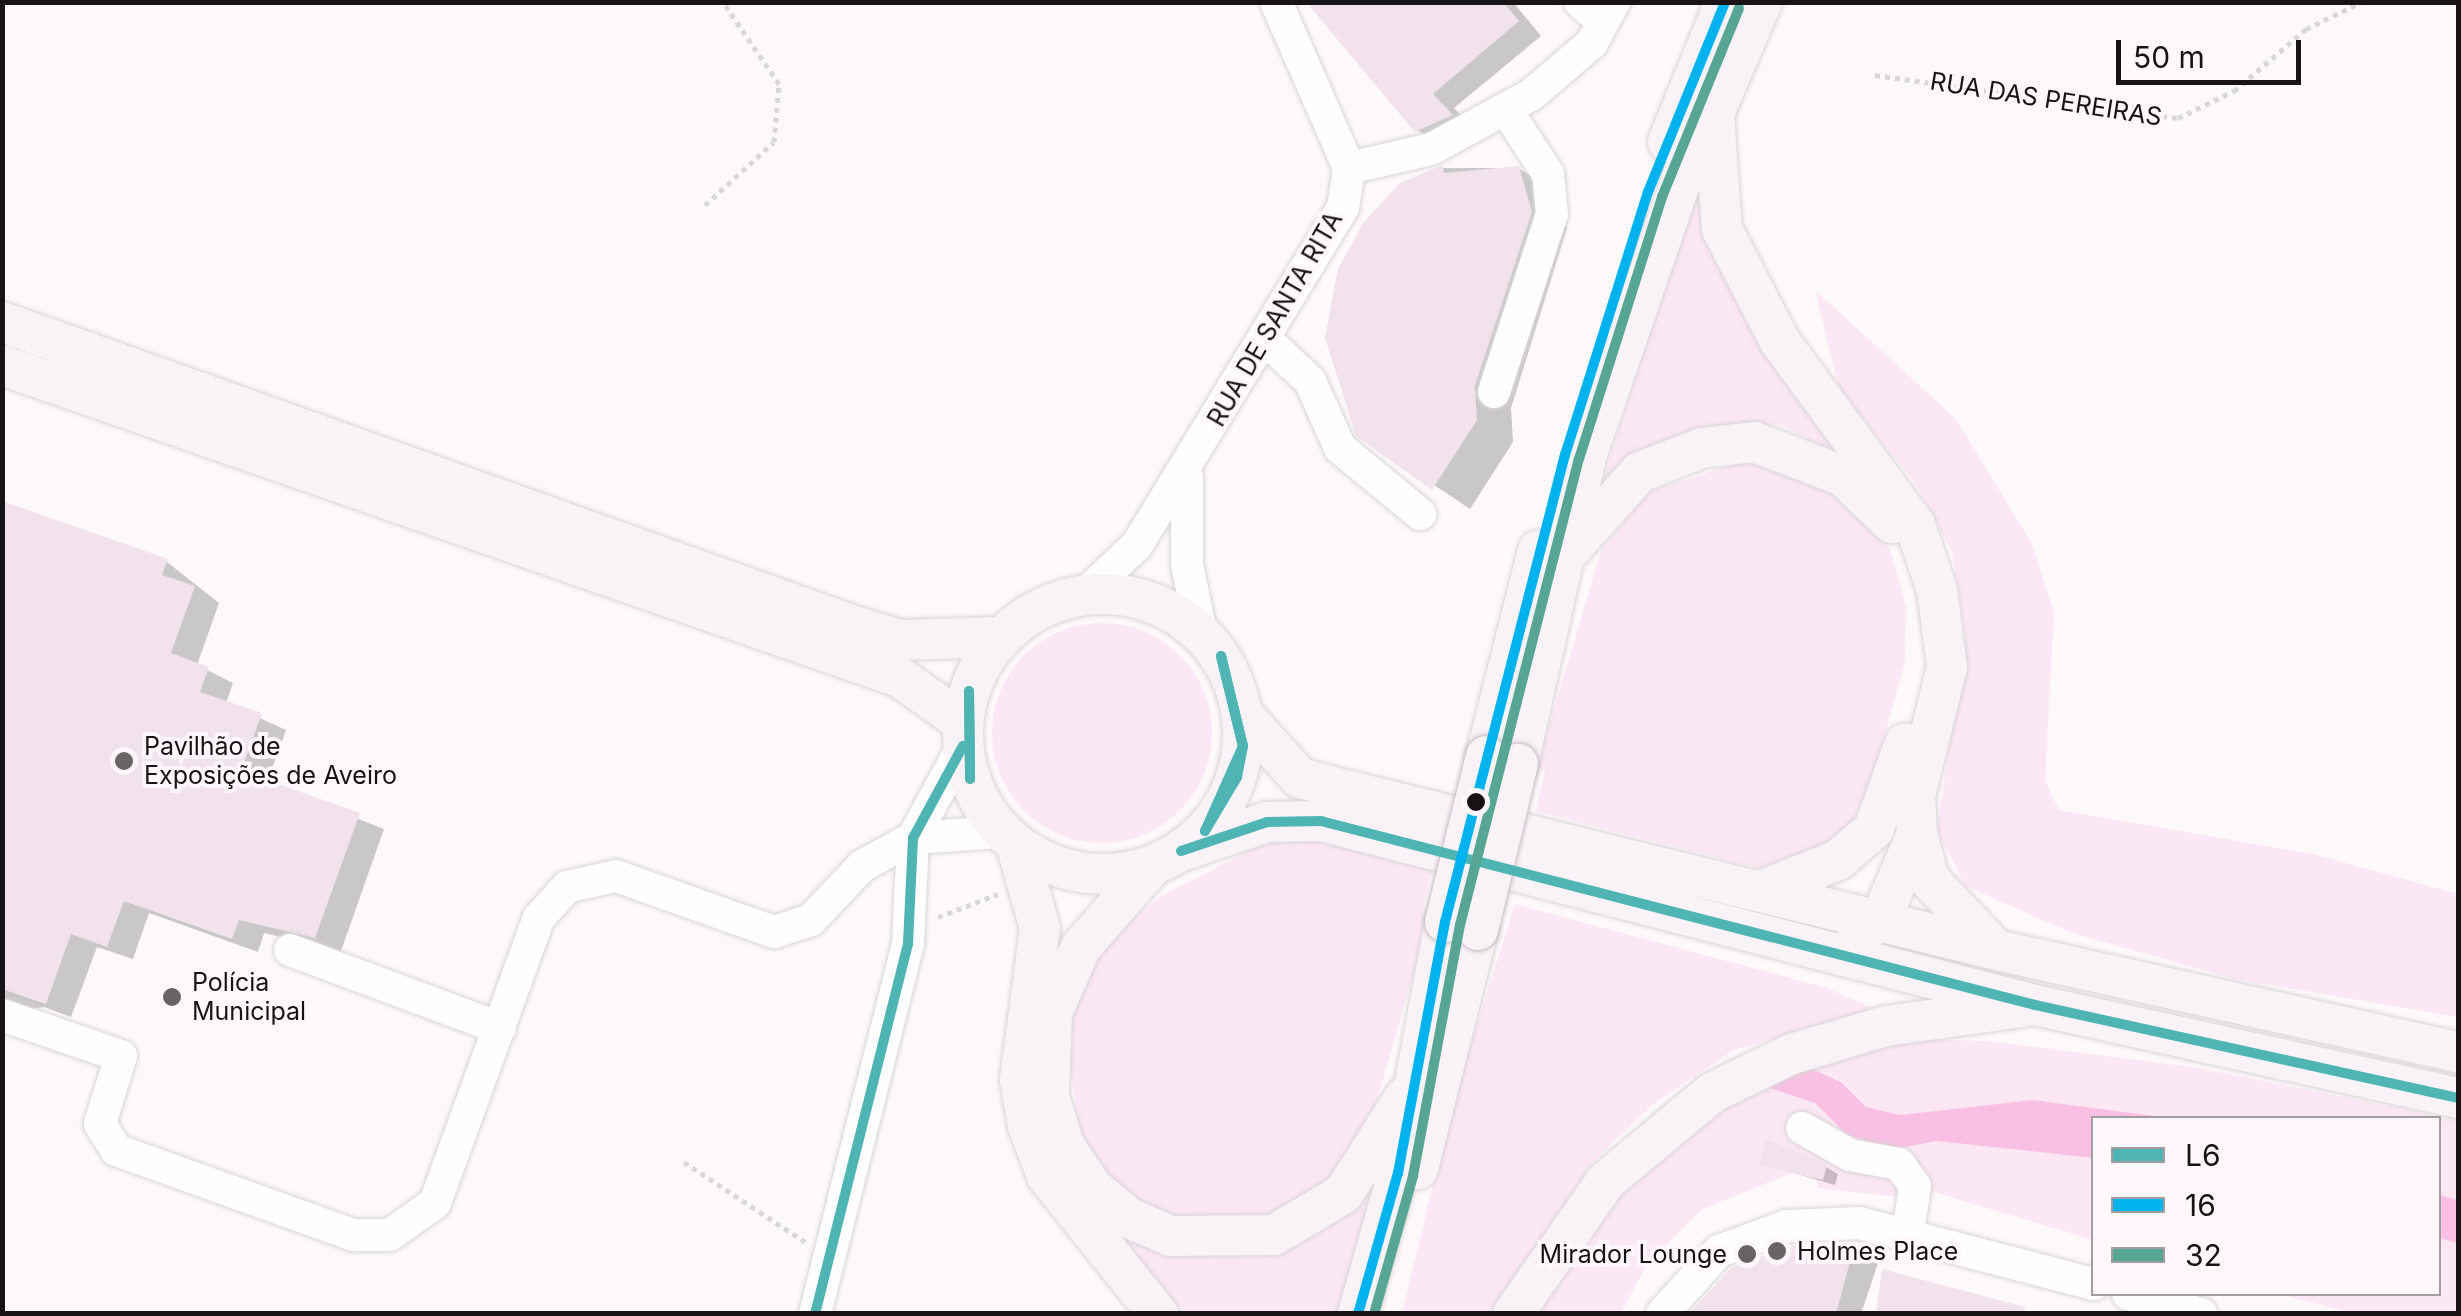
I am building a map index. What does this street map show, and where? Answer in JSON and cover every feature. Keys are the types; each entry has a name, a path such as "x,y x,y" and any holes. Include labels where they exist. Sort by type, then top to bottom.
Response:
{"main road":[{"path":"1382,1314 1461,926 1603,326 1725,2"},
{"path":"1502,760 1628,320 1750,2"},
{"path":"1762,2 1714,113 1722,229 1779,340 1915,525 1937,590 1947,667 1915,795 1916,833 1930,879 1997,950"},
{"path":"2,322 857,627 901,640 1002,638"},
{"path":"2,365 899,677 963,734"},
{"path":"1561,560 1640,472 1702,448 1754,442 1843,476 1896,526 1918,582 1922,653 1908,737 1874,829 1838,860 1762,890"},
{"path":"1158,1314 1047,1176 1028,1126 1020,1080 1040,928 1008,838 970,779 963,734 982,662 1002,638 1054,602 1084,595 1147,600 1201,632 1221,656 1243,715 1300,778 1997,950 2458,1052"},
{"path":"1243,715 1237,777 1205,831 1167,858 1080,947 1052,1012 1049,1096 1064,1145 1092,1187 1129,1218 1171,1236 1274,1235 1343,1194 1405,1097"},
{"path":"1008,838 1091,874 1167,858 1267,822 1321,821 2036,1004 2458,1098"},
{"path":"1783,940 1854,936 1880,921 1916,833"},
{"path":"1358,1314 1398,1173 1405,1097 1461,926"},
{"path":"1512,1314 1606,1182 1713,1092 1792,1054 1886,1026 2036,1004"}],"street":[{"path":"1276,2 1349,168 1431,148 1506,109 1597,18"},
{"path":"1494,392 1552,214 1548,174 1506,109"},
{"name":"RUA DE SANTA RITA","path":"1084,595 1138,545 1188,468 1342,207 1349,168"},
{"path":"1265,339 1310,381 1340,448 1420,514"},
{"name":"RUA DE SANTA RITA","path":"1188,468 1182,514 1201,632"},
{"path":"815,1314 908,944 912,838 963,734"},
{"path":"2,1015 121,1056 100,1124 116,1150 352,1235 390,1235 434,1203 538,918 566,887 616,876 774,932 811,920 862,866 912,838 1008,838"},
{"path":"290,950 500,1028"},
{"path":"1802,1128 1850,1155 1898,1164 1915,1186 1908,1234"},
{"path":"1662,1314 1718,1251 1786,1226 1859,1223 2091,1283"},
{"path":"2135,1296 2201,1314"}],"path":[{"path":"704,205 774,142 776,123 779,84 723,2"},
{"name":"RUA DAS PEREIRAS","path":"1875,75 2178,118 2234,90 2306,29 2362,2"},
{"path":"926,922 1010,890"},
{"path":"684,1162 829,1258"}],"shaded area":[{"path":"1698,179 1863,468 1783,426 1748,424 1639,455 1602,484"},
{"path":"1815,290 1956,419 2032,544 2054,613 2045,781 2059,810 2313,854 2458,894 2458,1017 2235,979 2072,933 1966,886 1937,830 1966,637 1952,551 1918,487 1839,388"},
{"path":"1741,462 1834,488 1867,512 1890,549 1906,606 1905,661 1872,781 1847,831 1805,858 1758,868 1536,811 1545,770 1537,767 1601,551 1648,492"},
{"path":"1102,623 1144,631 1180,655 1204,691 1212,733 1204,775 1180,811 1144,835 1102,843 1060,835 1024,811 1000,775 992,733 1000,691 1024,655 1060,631"},
{"path":"1309,840 1433,867 1421,917 1429,919 1370,1125 1325,1186 1263,1217 1199,1228 1151,1212 1113,1185 1082,1141 1065,1037 1082,981 1122,926 1166,893 1265,843"},
{"path":"1515,904 1827,988 1876,1010 1734,1050 1656,1102 1592,1162 1496,1313 1402,1314 1451,1108"},
{"path":"1879,1038 1987,1041 2193,1067 2438,1116 2091,1116 2091,1239 1911,1187 1907,1198 1818,1188 1813,1171 1799,1170 1702,1209 1647,1264 1621,1313 1535,1314 1602,1207 1718,1102"},
{"path":"1801,1064 1841,1082 1866,1107 1900,1115 2033,1100 2154,1116 2091,1116 2091,1158 1937,1141 1890,1150 1846,1134 1815,1103 1758,1084"},
{"path":"2441,1117 2458,1120 2458,1313 2353,1313 2286,1296 2441,1296"},
{"path":"1375,1186 1342,1313 1174,1313 1087,1197 1187,1254 1222,1257 1289,1245"},
{"path":"2441,1196 2458,1200 2458,1243 2441,1239"}],"building":[{"path":"1306,2 1503,2 1519,21 1433,94 1453,115 1415,132"},
{"path":"1443,165 1444,173 1519,166 1532,212 1475,386 1477,420 1432,490 1356,436 1325,338 1338,269 1364,222 1400,183"},
{"name":"Pavilhão de Exposições de Aveiro","path":"2,501 168,559 162,575 195,586 171,653 209,667 200,692 262,713 241,771 360,813 315,938 239,920 232,939 124,901 107,947 71,934 46,1004 2,989"},
{"path":"1766,1139 1827,1165 1823,1180 1759,1165"},
{"path":"1855,1243 1836,1314 1689,1314 1731,1268 1791,1246"},
{"path":"1882,1269 2025,1307 2024,1314 1876,1314"}],"transit line":[{"name":"16","path":"1358,1314 1398,1173 1445,922 1565,455 1648,192 1725,2"},
{"name":"32","path":"1374,1314 1413,1176 1460,925 1579,459 1662,197 1739,8"},
{"name":"L6","path":"1221,656 1243,746"},
{"name":"L6","path":"1221,656 1243,746"},
{"name":"L6","path":"969,691 970,779"},
{"name":"L6","path":"969,691 970,779"},
{"name":"L6","path":"815,1314 908,944 913,838 963,746"},
{"name":"L6","path":"1205,831 1243,746"},
{"name":"L6","path":"1205,831 1237,777 1243,746"},
{"name":"L6","path":"1181,851 1267,822 1321,821 2035,1005 2458,1098"}],"place":[{"name":"Pavilhão de Exposições de Aveiro","path":"124,761"},
{"name":"Polícia Municipal","path":"172,997"},
{"name":"Holmes Place","path":"1777,1251"},
{"name":"Mirador Lounge","path":"1747,1254"}]}
